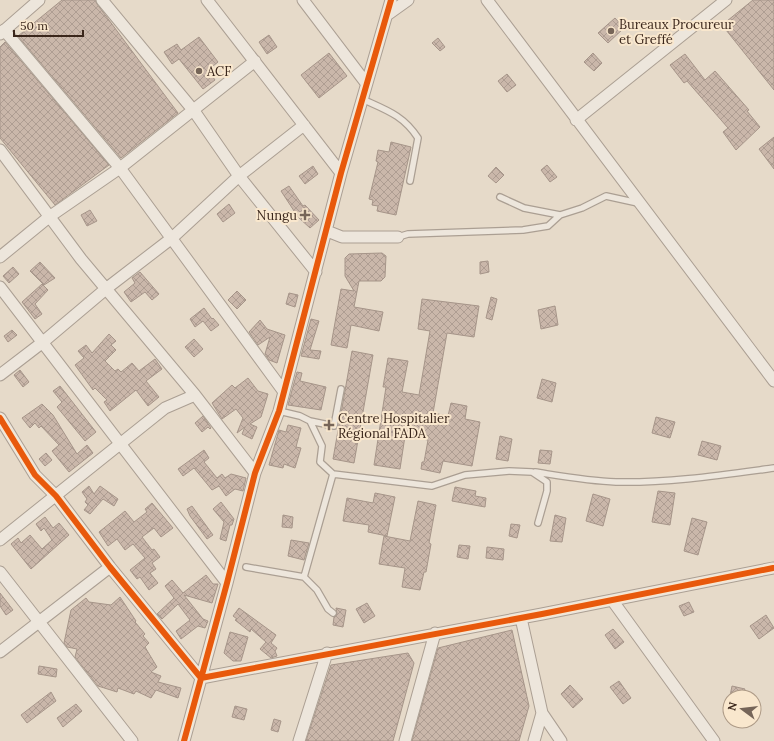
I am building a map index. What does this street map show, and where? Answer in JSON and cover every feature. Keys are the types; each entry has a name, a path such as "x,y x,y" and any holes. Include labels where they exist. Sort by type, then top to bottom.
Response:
{"street":[{"path":"39,0 2,32 120,168 284,392"},
{"path":"102,0 194,111 239,176 316,272"},
{"path":"207,0 341,173"},
{"path":"303,0 366,83"},
{"path":"184,741 255,473 279,411 341,173 391,0"},
{"path":"387,15 408,0"},
{"path":"487,0 639,204 774,381"},
{"path":"576,120 726,0"},
{"path":"0,257 49,217 120,168 194,111 255,61"},
{"path":"0,375 43,342 107,288 172,238 239,176 304,125"},
{"path":"0,150 81,259 107,288 195,395 255,473"},
{"path":"327,231 342,237 398,237"},
{"path":"0,287 227,583"},
{"path":"0,540 165,408 195,395"},
{"path":"0,418 35,475 56,496 110,567 201,678"},
{"path":"0,652 40,623 110,567"},
{"path":"201,678 327,653 521,618 774,567"},
{"path":"0,572 132,741"},
{"path":"612,600 714,741"},
{"path":"521,618 542,713 561,741"},
{"path":"405,741 435,634"},
{"path":"299,741 327,653"},
{"path":"534,741 542,713"}],"lane":[{"path":"362,99 388,111 409,124 418,138 410,182"},
{"path":"398,237 408,234 523,230 548,226 560,215 582,208 606,196 639,204"},
{"path":"500,197 524,208 560,215"},
{"path":"279,411 300,416 310,422 334,426 341,389"},
{"path":"310,422 322,446 320,462 332,474 432,486 466,475 509,471 532,472 615,482 688,479 774,468"},
{"path":"532,472 547,482 547,491 538,523"},
{"path":"304,577 332,474"},
{"path":"246,566 304,577 317,590 328,610 333,613"}],"building":[{"path":"62,0 95,0 178,113 121,158 18,36"},
{"path":"753,0 774,0 774,90 722,25"},
{"name":"Bureaux Procureur et Greffé","path":"615,18 624,28 608,43 598,33"},
{"path":"269,35 277,47 267,54 259,42"},
{"path":"199,37 218,62 208,70 215,80 203,89 179,59 172,64 164,52 177,44 181,50"},
{"path":"438,38 445,47 440,51 432,43"},
{"path":"5,42 109,165 55,205 0,138 0,47"},
{"path":"329,53 347,76 319,98 301,75"},
{"path":"593,53 602,63 594,71 584,62"},
{"path":"685,54 705,80 715,71 749,110 747,111 760,127 736,150 723,132 728,128 687,81 684,83 670,65"},
{"path":"507,74 516,85 507,92 498,81"},
{"path":"774,137 774,169 759,149"},
{"path":"391,142 411,147 396,215 377,211 378,206 372,205 373,200 369,199 378,162 376,161 378,150 389,152"},
{"path":"547,165 557,177 550,182 541,170"},
{"path":"313,166 318,174 305,184 299,176"},
{"path":"496,167 504,175 496,183 488,176"},
{"path":"289,186 303,206 305,205 319,220 310,228 298,217 281,191"},
{"path":"229,204 235,213 223,222 217,214"},
{"path":"90,210 97,221 87,226 81,215"},
{"path":"382,253 386,256 385,277 381,281 359,281 354,307 383,312 379,331 351,325 347,348 331,345 341,289 354,291 345,276 345,258 349,254"},
{"path":"488,261 489,272 480,274 480,262"},
{"path":"40,262 55,278 44,285 30,271"},
{"path":"13,267 19,274 9,283 3,276"},
{"path":"140,272 159,294 152,300 145,292 131,302 124,292 135,283 132,278"},
{"path":"42,284 48,290 35,304 42,314 35,319 22,302"},
{"path":"237,291 246,300 237,309 228,300"},
{"path":"289,293 298,295 295,307 286,304"},
{"path":"491,297 497,299 492,320 486,318"},
{"path":"422,299 479,306 474,337 447,333 433,413 448,416 451,403 467,406 465,419 480,422 472,466 443,461 440,473 421,469 422,462 424,462 428,440 405,436 400,469 374,465 386,387 383,387 388,358 408,361 402,392 419,395 430,331 418,329"},
{"path":"555,306 558,325 541,329 538,310"},
{"path":"204,308 212,319 213,318 219,325 211,331 203,321 195,327 190,319"},
{"path":"311,319 319,321 310,350 321,351 319,359 301,356"},
{"path":"260,320 267,329 285,335 277,363 269,360 265,354 270,337 258,345 249,332"},
{"path":"12,330 17,335 8,342 4,336"},
{"path":"109,334 116,341 111,345 116,350 105,361 115,371 118,369 121,372 132,363 139,371 155,359 162,369 146,381 159,397 148,406 136,390 110,411 104,402 107,400 95,388 93,390 75,365 84,358 78,351 86,345 92,353"},
{"path":"194,339 203,349 194,357 185,347"},
{"path":"352,351 373,355 354,463 333,459"},
{"path":"20,370 29,382 23,387 14,375"},
{"path":"297,372 302,373 300,381 326,387 321,410 288,405"},
{"path":"248,378 258,391 268,394 261,417 250,424 257,427 252,439 242,434 245,427 237,433 243,418 236,409 222,419 212,403 232,385 235,388"},
{"path":"542,379 556,383 552,402 537,398"},
{"path":"60,386 96,432 85,441 57,407 62,402 53,391"},
{"path":"42,404 53,415 77,454 87,445 93,453 69,472 52,451 59,445 41,426 39,428 35,423 30,428 22,418"},
{"path":"203,416 211,428 210,429 208,427 202,432 195,423"},
{"path":"656,417 675,422 670,438 652,433"},
{"path":"288,425 301,428 296,447 301,448 295,468 284,464 283,468 269,465 279,430 286,432"},
{"path":"500,436 512,439 508,461 496,459"},
{"path":"702,441 721,446 717,460 698,455"},
{"path":"204,450 209,458 204,462 217,478 222,474 225,478 231,474 246,478 243,491 235,489 226,496 219,486 212,490 194,468 183,476 178,469"},
{"path":"540,450 552,451 550,464 538,463"},
{"path":"46,453 52,460 45,466 39,459"},
{"path":"89,486 94,494 100,486 118,499 114,506 103,499 90,514 84,510 88,505 85,502 87,499 82,492"},
{"path":"455,487 476,491 475,496 486,498 485,507 452,501"},
{"path":"658,491 675,493 670,525 652,522"},
{"path":"375,493 395,497 387,536 368,532 369,525 343,521 347,498 373,503"},
{"path":"593,494 610,499 603,526 586,521"},
{"path":"418,501 436,505 429,543 431,544 426,572 424,572 420,590 402,587 405,568 379,564 384,536 410,541"},
{"path":"221,502 234,519 232,525 230,525 226,541 220,539 224,522 213,509"},
{"path":"152,503 173,528 161,537 154,528 142,537 152,550 154,549 160,557 152,563 156,569 150,573 158,583 149,590 140,577 137,579 130,570 145,558 133,544 125,550 117,539 108,546 99,532 125,511 134,522 147,512 145,509"},
{"path":"192,506 213,535 207,539 190,516 187,509"},
{"path":"283,515 293,517 292,528 282,527"},
{"path":"555,515 566,518 562,542 550,541"},
{"path":"45,517 53,528 59,523 69,535 31,569 11,544 18,538 21,543 30,535 42,549 52,540 44,528 41,531 36,524"},
{"path":"692,518 707,522 698,555 684,551"},
{"path":"511,524 520,525 517,538 509,536"},
{"path":"291,540 309,543 304,560 288,556"},
{"path":"459,545 470,546 468,559 457,557"},
{"path":"487,547 504,549 503,560 486,558"},
{"path":"206,575 213,584 218,584 212,603 184,595 203,619 208,621 205,628 198,626 181,639 176,631 190,620 178,604 162,619 157,614 174,598 165,586 172,580 183,593"},
{"path":"0,593 13,610 6,615 0,606"},
{"path":"120,597 136,621 135,622 145,634 143,636 149,643 145,647 157,667 151,672 161,676 158,682 181,688 178,698 156,690 151,698 136,691 134,694 118,688 117,692 98,686 75,657 77,649 67,647 64,643 71,610 86,598 89,602 111,605"},
{"path":"689,602 694,612 684,616 679,606"},
{"path":"367,603 375,616 364,623 356,609"},
{"path":"239,608 276,635 271,643 277,648 275,651 277,656 271,658 260,649 266,642 251,629 250,632 235,620 237,619 233,616"},
{"path":"336,608 346,610 343,627 333,625 334,617 337,614"},
{"path":"766,615 774,628 759,639 750,626"},
{"path":"613,629 624,642 615,649 605,635"},
{"path":"512,630 529,706 519,741 412,741 438,648"},
{"path":"230,632 248,637 241,661 233,661 224,653"},
{"path":"408,653 414,663 393,741 306,741 331,665"},
{"path":"39,666 57,669 56,677 38,674"},
{"path":"619,681 631,698 623,704 610,687"},
{"path":"570,685 583,699 573,708 561,694"},
{"path":"732,686 745,689 731,689"},
{"path":"51,692 56,701 27,723 21,715"},
{"path":"76,704 82,711 63,727 57,718"},
{"path":"235,706 247,709 244,720 232,717"},
{"path":"274,719 281,721 278,732 271,730"}],"cycle path":[{"path":"184,741 255,473 279,411 341,173 391,0"},
{"path":"0,418 35,475 56,496 110,567 201,678 542,614 773,568"}],"place":[{"name":"Bureaux Procureur et Greffé","path":"611,31"},
{"name":"ACF","path":"199,71"},
{"name":"Nungu","path":"305,215"},
{"name":"Centre Hospitalier Régional FADA","path":"329,425"}]}
